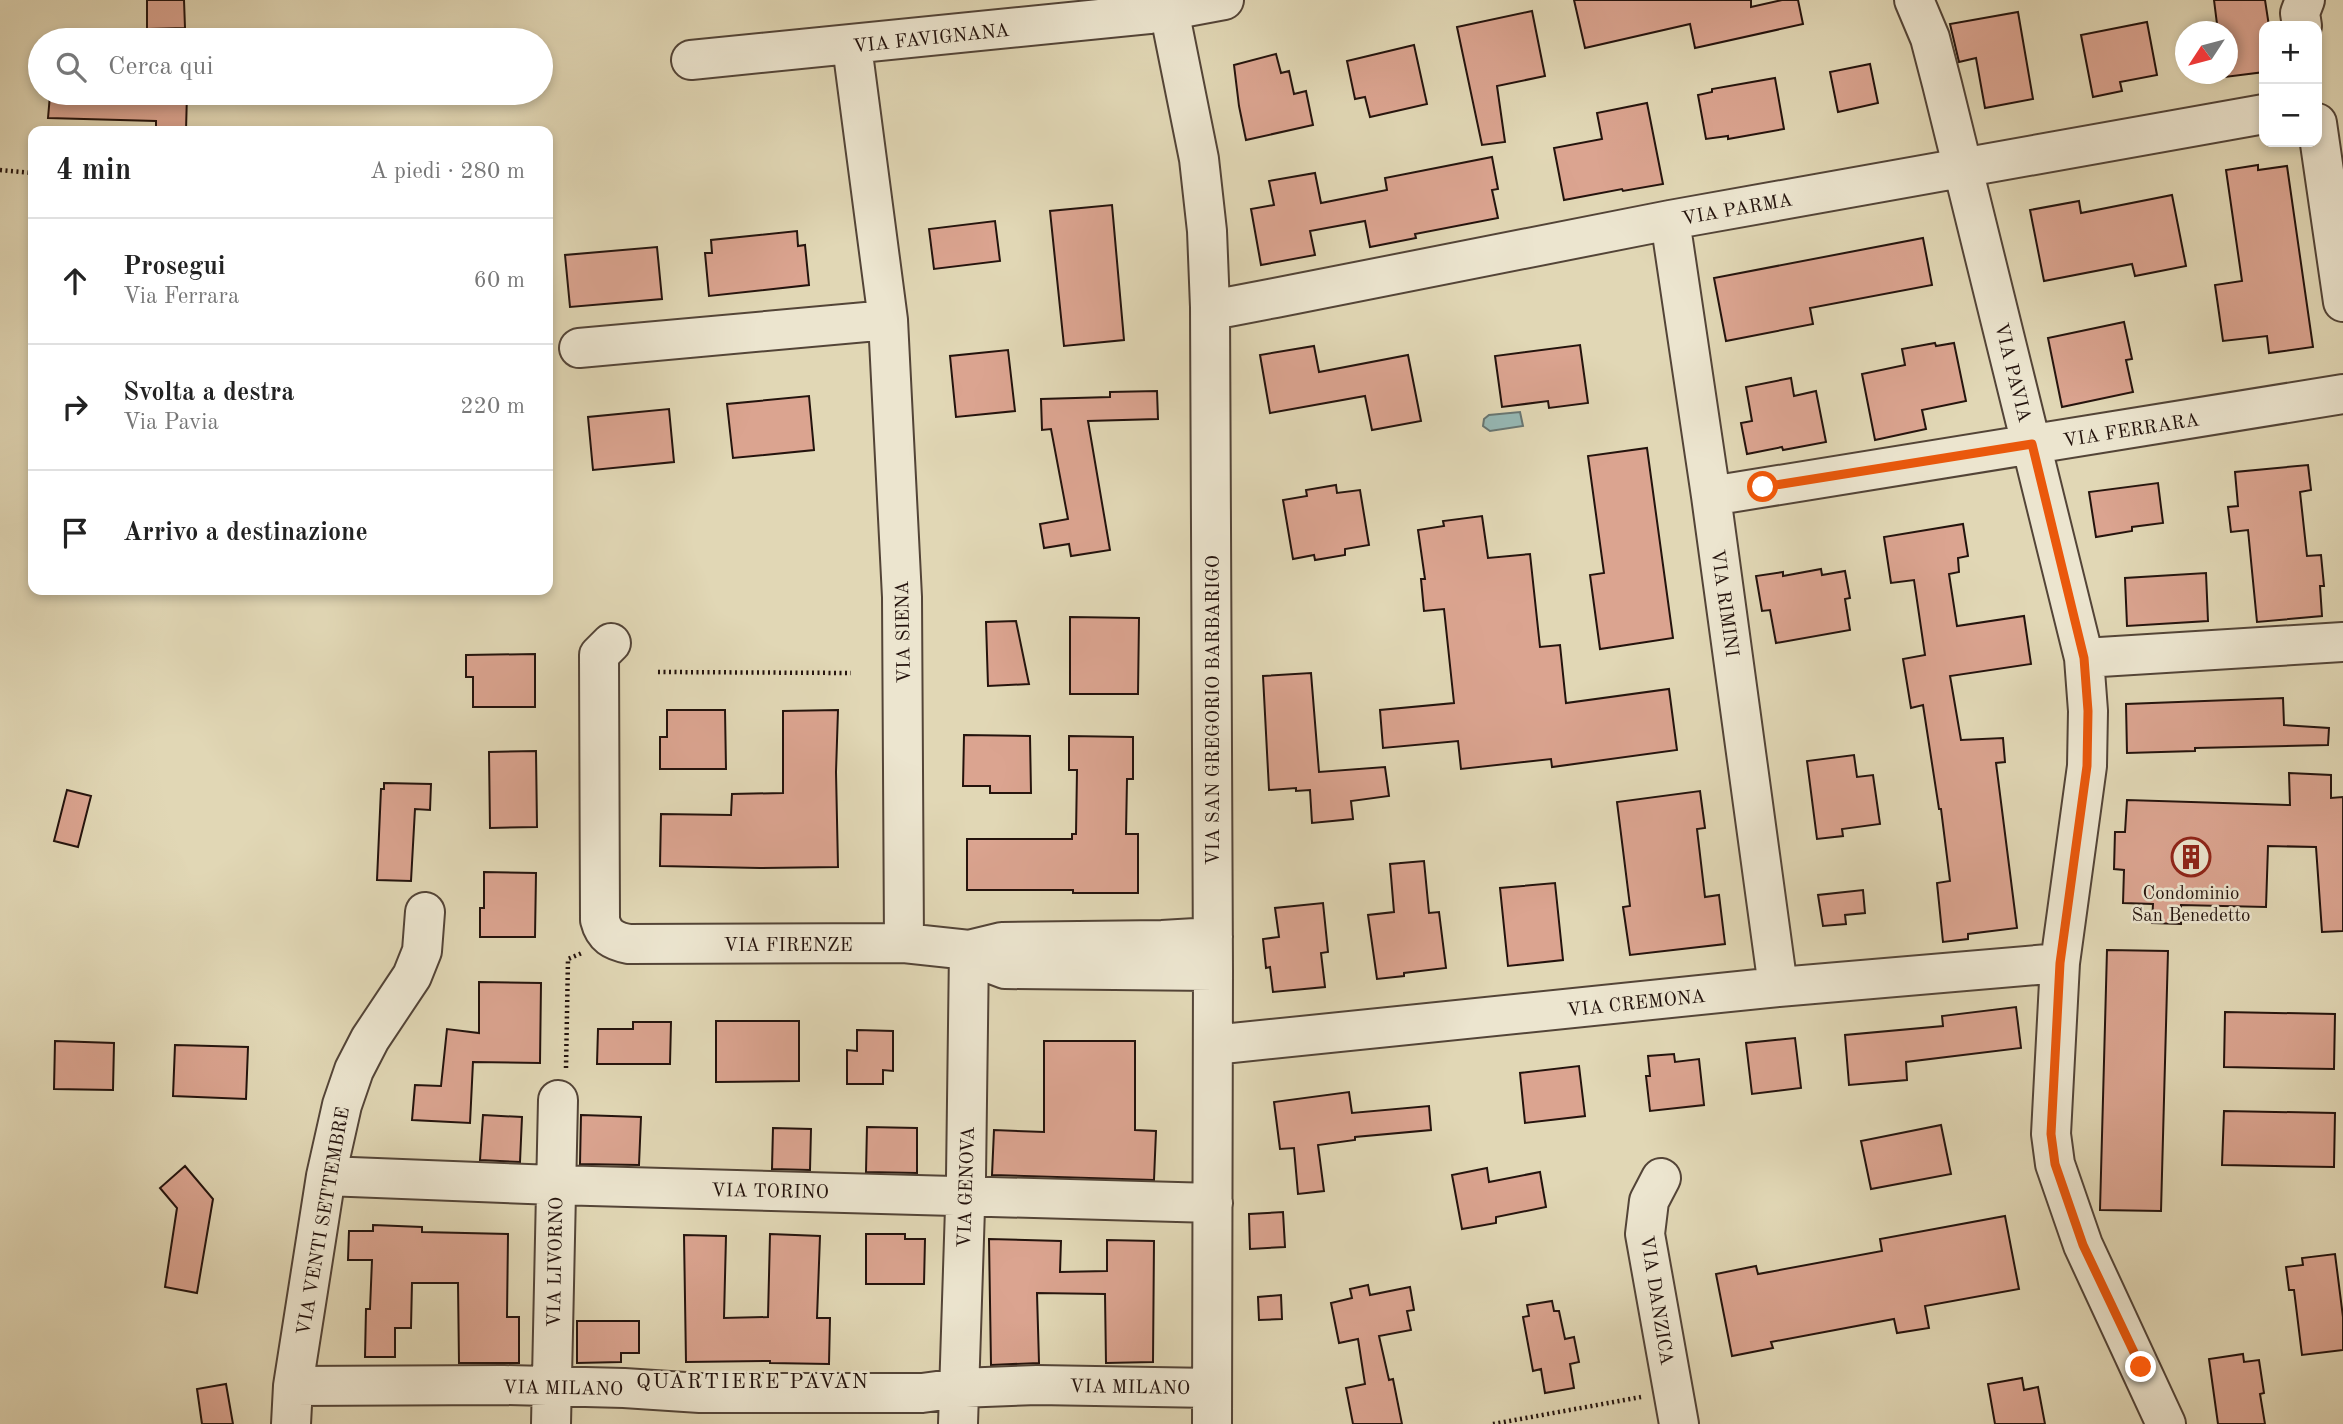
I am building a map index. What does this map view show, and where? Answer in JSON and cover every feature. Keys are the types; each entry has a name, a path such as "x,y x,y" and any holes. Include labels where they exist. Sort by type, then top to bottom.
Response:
{"street":[{"name":"VIA FAVIGNANA","path":"691,60 852,46 1149,14 1169,5 1224,0"},
{"name":"VIA PAVIA","path":"1914,0 1930,38 2084,658 2088,711 2087,766 2060,963 2051,1134 2055,1164 2083,1245 2165,1424"},
{"path":"2301,21 2300,13 2305,0"},
{"name":"VIA SAN GREGORIO BARBARIGO","path":"1169,5 1199,159 1207,231 1210,307 1212,1406"},
{"name":"VIA SIENA","path":"852,46 888,320 902,597 904,943"},
{"name":"VIA PARMA","path":"1210,307 1228,307 1275,299 1670,220 2259,115"},
{"path":"2320,147 2343,302"},
{"name":"VIA RIMINI","path":"1670,220 1711,496 1778,987"},
{"path":"579,348 888,320"},
{"name":"VIA FERRARA","path":"1711,496 2343,394"},
{"path":"2084,658 2343,642"},
{"path":"597,944 600,920 599,655 611,643"},
{"name":"VIA VENTI SETTEMBRE","path":"291,1424 293,1386 326,1176 342,1105 354,1070 370,1039 412,976 422,951 425,912"},
{"name":"VIA FIRENZE","path":"597,944 904,943 969,950 989,963 1005,969 1213,954"},
{"name":"VIA GENOVA","path":"959,1406 969,950"},
{"name":"VIA CREMONA","path":"1213,1045 1778,987 2060,963"},
{"name":"VIA LIVORNO","path":"551,1406 555,1185 562,1088"},
{"name":"VIA TORINO","path":"326,1176 1213,1203"},
{"name":"VIA DANZICA","path":"1661,1178 1649,1201 1645,1234 1679,1424"},
{"name":"VIA MILANO","path":"293,1386 504,1385 551,1406 624,1388 699,1393 922,1393 959,1406 1037,1385 1212,1406"}],"path":[{"path":"0,170 28,173"},
{"path":"659,672 851,673"},
{"path":"562,1088 568,959 597,944"},
{"path":"1493,1424 1644,1397"}],"water":[{"path":"1520,412 1523,426 1490,431 1483,426 1484,419 1489,415"}],"building":[{"path":"147,0 184,0 185,28 147,28"},
{"path":"1574,0 1751,0 1751,7 1782,0 1798,0 1803,24 1695,48 1690,24 1585,48"},
{"path":"2214,0 2265,0 2268,21 2259,21 2259,73 2238,75 2238,21 2217,21"},
{"path":"1532,11 1545,76 1497,86 1505,142 1482,145 1457,27"},
{"path":"2018,12 2033,99 1985,108 1976,58 1959,62 1950,24"},
{"path":"2147,22 2157,75 2120,82 2122,91 2093,97 2081,35"},
{"path":"1414,45 1427,104 1370,117 1365,97 1355,99 1347,61"},
{"path":"1276,54 1281,73 1289,71 1294,94 1306,91 1313,125 1246,140 1234,65"},
{"path":"1870,64 1878,103 1838,112 1830,72"},
{"path":"1775,78 1784,129 1728,139 1728,136 1706,139 1698,95 1712,92 1712,89"},
{"path":"1647,103 1663,184 1564,200 1554,148 1602,139 1597,113"},
{"path":"49,105 187,105 186,126 156,126 156,121 48,118"},
{"path":"1492,157 1498,189 1492,190 1498,218 1415,234 1416,238 1370,247 1365,221 1310,231 1315,255 1261,265 1251,209 1274,205 1269,181 1315,173 1321,203 1387,190 1385,178"},
{"path":"2258,165 2258,170 2287,166 2313,347 2269,353 2267,336 2223,341 2215,285 2242,281 2226,170"},
{"path":"2172,195 2186,266 2135,276 2132,264 2044,281 2030,210 2079,201 2081,213"},
{"path":"1112,205 1124,340 1064,346 1050,211"},
{"path":"995,221 1000,261 934,269 929,229"},
{"path":"797,231 798,246 805,245 809,285 709,296 705,253 712,253 711,240"},
{"path":"1923,238 1932,285 1810,308 1813,324 1726,341 1714,278"},
{"path":"657,247 662,299 570,307 565,255"},
{"path":"2124,322 2132,359 2126,360 2133,392 2062,407 2048,338"},
{"path":"1935,343 1936,346 1954,343 1966,401 1922,410 1926,429 1875,440 1862,374 1905,365 1902,349"},
{"path":"1580,345 1588,403 1549,408 1548,401 1502,407 1495,356"},
{"path":"1314,346 1319,372 1408,355 1421,421 1372,430 1365,396 1270,413 1260,355"},
{"path":"1008,350 1015,411 956,417 950,356"},
{"path":"1791,378 1794,396 1816,391 1826,442 1747,454 1741,423 1752,421 1746,387"},
{"path":"1157,391 1158,419 1088,421 1110,550 1071,556 1069,544 1044,548 1040,524 1068,519 1051,429 1042,430 1041,399 1110,397 1110,392"},
{"path":"809,396 814,450 733,458 727,404"},
{"path":"669,409 674,462 593,470 588,417"},
{"path":"1647,448 1673,638 1600,649 1590,575 1604,573 1588,456"},
{"path":"2308,465 2311,490 2300,492 2307,556 2321,555 2324,586 2320,586 2322,616 2257,622 2248,530 2231,532 2228,507 2238,506 2235,472"},
{"path":"2158,483 2163,523 2132,527 2132,531 2096,537 2089,492"},
{"path":"1336,485 1337,493 1360,490 1369,545 1345,549 1345,555 1315,560 1314,555 1293,559 1283,500 1307,496 1306,490"},
{"path":"1482,516 1488,558 1530,554 1540,647 1560,645 1566,703 1669,689 1677,750 1552,767 1551,759 1461,769 1458,741 1383,748 1380,710 1454,703 1444,609 1424,611 1421,579 1425,579 1418,530 1444,526 1443,521"},
{"path":"1963,524 1968,556 1958,558 1959,572 1949,574 1957,626 2024,616 2031,664 1950,676 1961,740 2003,738 2005,762 1996,763 2017,928 1968,934 1968,939 1943,942 1937,883 1950,881 1941,809 1923,705 1911,708 1903,659 1925,655 1914,580 1891,583 1884,537"},
{"path":"1821,569 1822,575 1845,571 1850,598 1845,599 1850,630 1776,643 1770,610 1762,611 1756,576 1783,572 1783,576"},
{"path":"2206,573 2208,621 2127,626 2125,578"},
{"path":"1070,617 1139,618 1138,694 1070,694"},
{"path":"1016,621 1029,684 988,686 986,622"},
{"path":"535,654 535,707 473,707 473,677 466,677 466,655"},
{"path":"1311,673 1319,772 1385,767 1389,796 1351,801 1353,819 1312,823 1310,790 1269,790 1263,676"},
{"path":"2283,698 2284,725 2329,728 2328,745 2195,748 2195,751 2127,753 2126,704"},
{"path":"667,710 725,710 726,769 660,769 660,737 667,737"},
{"path":"838,710 838,867 660,866 661,814 731,815 732,794 783,793 783,711"},
{"path":"964,735 1030,736 1031,793 990,793 990,786 963,786"},
{"path":"1069,736 1133,737 1133,779 1127,779 1126,834 1138,834 1138,893 967,890 967,839 1072,839 1072,834 1076,834 1077,770 1069,770"},
{"path":"536,751 537,827 490,828 489,752"},
{"path":"1854,755 1857,777 1873,775 1880,824 1842,829 1843,836 1817,839 1807,761"},
{"name":"Condominio San Benedetto","path":"2289,773 2331,775 2331,798 2343,797 2343,931 2322,932 2316,847 2268,846 2266,907 2181,905 2181,924 2152,923 2153,904 2123,903 2124,870 2114,869 2115,832 2125,832 2127,800 2290,805"},
{"path":"384,783 431,784 430,810 415,809 411,881 377,880 381,789 384,789"},
{"path":"67,790 91,796 78,847 54,841"},
{"path":"1700,791 1705,828 1697,829 1705,897 1719,895 1725,944 1630,955 1623,907 1630,906 1617,802"},
{"path":"1424,861 1429,913 1439,912 1446,968 1377,979 1368,915 1394,912 1390,864"},
{"path":"484,872 536,873 535,937 480,937 480,908 484,908"},
{"path":"1555,883 1563,960 1508,966 1500,888"},
{"path":"1863,890 1865,913 1845,915 1846,924 1823,926 1818,895"},
{"path":"1323,903 1328,952 1321,953 1325,987 1273,992 1270,967 1266,968 1263,939 1279,937 1275,908"},
{"path":"2107,950 2168,951 2161,1211 2100,1210"},
{"path":"479,982 541,983 540,1063 473,1062 470,1123 412,1120 415,1085 441,1086 447,1029 479,1033"},
{"path":"2016,1007 2021,1048 1906,1062 1907,1080 1849,1085 1845,1035 1943,1026 1942,1016"},
{"path":"2225,1012 2335,1014 2334,1069 2224,1067"},
{"path":"716,1021 799,1021 799,1081 716,1082"},
{"path":"633,1022 671,1022 670,1064 597,1064 598,1029 633,1029"},
{"path":"857,1030 893,1031 893,1071 883,1070 883,1084 847,1084 847,1050 857,1051"},
{"path":"1795,1038 1801,1088 1752,1094 1746,1043"},
{"path":"55,1041 114,1043 113,1090 54,1089"},
{"path":"1044,1041 1135,1041 1135,1130 1156,1131 1154,1180 992,1175 994,1130 1044,1132"},
{"path":"175,1045 248,1047 246,1099 173,1096"},
{"path":"1674,1054 1675,1062 1699,1059 1704,1105 1650,1111 1646,1076 1650,1076 1648,1056"},
{"path":"1579,1066 1585,1116 1525,1123 1520,1073"},
{"path":"1349,1092 1352,1113 1429,1106 1431,1130 1355,1137 1355,1140 1318,1145 1324,1191 1298,1194 1294,1148 1280,1149 1274,1102"},
{"path":"2224,1111 2335,1113 2334,1167 2222,1165"},
{"path":"483,1115 522,1117 520,1162 480,1160"},
{"path":"581,1115 641,1117 639,1165 580,1164"},
{"path":"1941,1125 1951,1174 1871,1189 1861,1141"},
{"path":"867,1127 917,1128 917,1173 866,1172"},
{"path":"773,1128 811,1129 810,1170 772,1169"},
{"path":"185,1166 213,1199 197,1293 165,1287 177,1208 160,1188"},
{"path":"1487,1168 1489,1182 1540,1172 1546,1207 1496,1217 1496,1223 1462,1229 1452,1175"},
{"path":"1283,1212 1285,1247 1250,1249 1249,1214"},
{"path":"2005,1216 2019,1289 1925,1306 1929,1328 1897,1333 1894,1319 1771,1342 1773,1348 1732,1356 1716,1274 1756,1266 1758,1274 1882,1251 1880,1239"},
{"path":"373,1225 422,1227 422,1232 508,1234 507,1317 519,1317 519,1363 459,1363 458,1283 412,1283 411,1328 395,1328 395,1357 365,1357 366,1309 370,1309 372,1260 348,1260 349,1231 373,1231"},
{"path":"770,1234 820,1236 817,1318 830,1318 829,1364 770,1361 686,1362 684,1235 726,1236 724,1318 768,1317"},
{"path":"866,1234 905,1234 905,1239 925,1239 924,1284 866,1284"},
{"path":"989,1239 1061,1241 1060,1272 1107,1271 1107,1240 1154,1241 1153,1362 1106,1363 1105,1294 1037,1293 1039,1363 991,1365"},
{"path":"2335,1254 2343,1317 2343,1350 2302,1355 2294,1290 2289,1290 2286,1267 2303,1265 2302,1258"},
{"path":"1368,1285 1370,1295 1410,1287 1414,1310 1407,1311 1411,1330 1379,1336 1389,1380 1393,1379 1402,1424 1353,1424 1346,1388 1365,1384 1358,1339 1339,1343 1331,1303 1352,1298 1350,1289"},
{"path":"1281,1295 1282,1319 1259,1320 1258,1297"},
{"path":"1552,1301 1554,1311 1559,1311 1565,1339 1574,1337 1579,1362 1570,1364 1574,1388 1545,1393 1541,1369 1533,1371 1523,1317 1529,1316 1527,1305"},
{"path":"577,1321 639,1321 639,1353 621,1353 621,1362 577,1363"},
{"path":"2243,1354 2244,1362 2259,1360 2264,1393 2260,1394 2265,1424 2218,1424 2209,1359"},
{"path":"2022,1378 2024,1390 2038,1387 2045,1424 1995,1424 1988,1384"},
{"path":"226,1384 233,1424 202,1424 197,1389"}],"place":[{"name":"Condominio San Benedetto","path":"2191,857"}],"district":[{"name":"QUARTIERE PAVAN","path":"753,1381"}],"route":[{"path":"1763,487 2032,444 2084,658 2088,711 2087,766 2060,963 2051,1134 2055,1164 2083,1245 2141,1367"}]}
